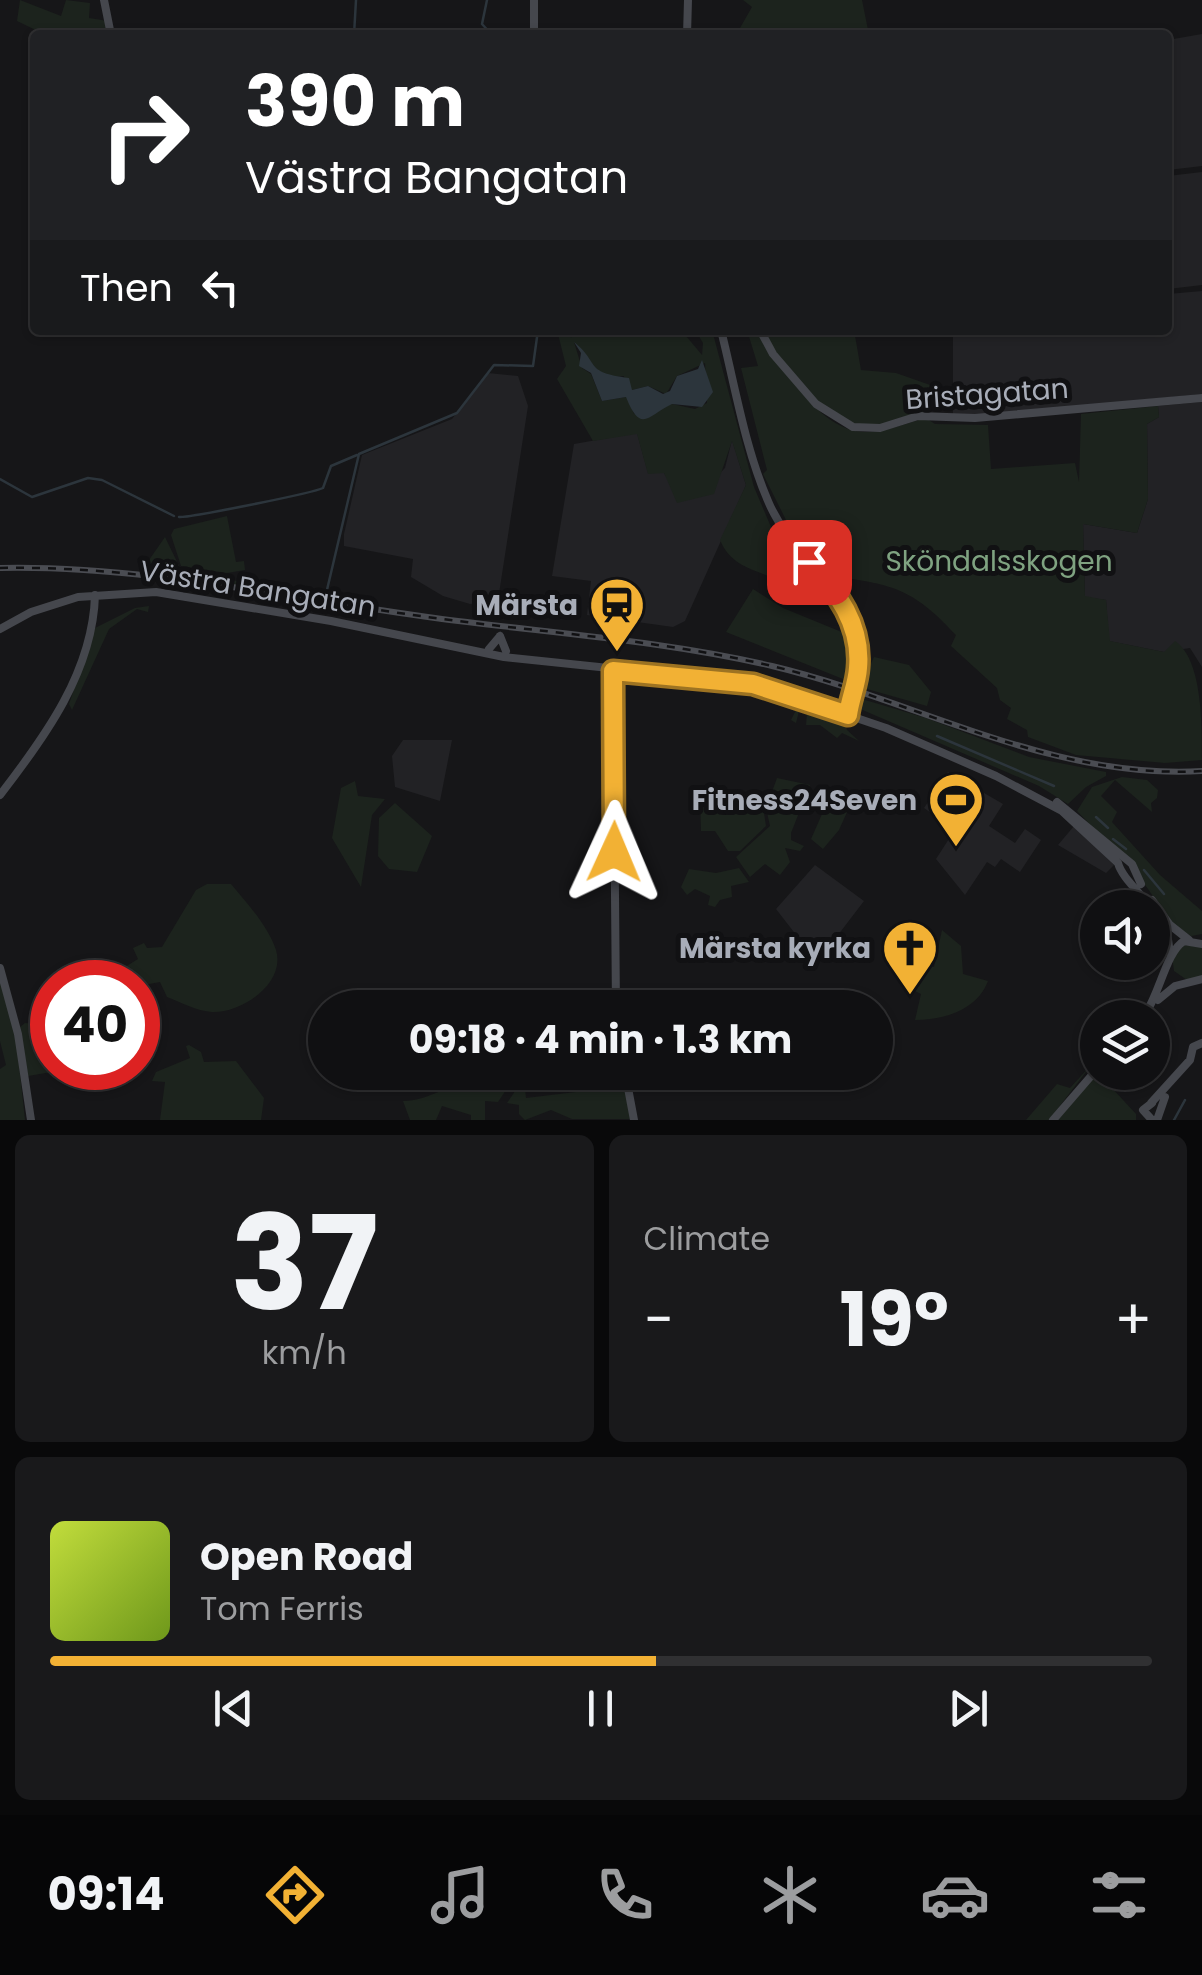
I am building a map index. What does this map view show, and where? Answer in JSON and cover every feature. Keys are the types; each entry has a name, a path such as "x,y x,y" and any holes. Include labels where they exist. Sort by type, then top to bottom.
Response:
{"street":[{"path":"104,0 110,30"},
{"path":"534,0 534,30"},
{"path":"687,30 688,0"},
{"path":"722,335 769,505 789,538 837,593 851,620 857,650 855,681 846,707"},
{"name":"Bristagatan","path":"763,335 773,354 816,404 854,427 880,428 918,416 975,418 1202,398"},
{"name":"Västra Bangatan","path":"0,629 52,604 95,595 156,592 515,658 753,684 846,707 1030,792 1062,811 1124,864 1140,890"},
{"path":"0,795 45,736 66,698 82,656 95,595"},
{"name":"Västra Bangatan","path":"488,651 502,647 611,669"},
{"name":"Västra Bangatan","path":"502,647 515,658"},
{"path":"611,669 616,990"},
{"path":"846,707 855,681"},
{"name":"Västra Bangatan","path":"1130,874 1170,925 1197,941"},
{"path":"1170,958 1197,941"},
{"name":"Västra Bangatan","path":"1170,958 1174,975 1188,982"},
{"path":"0,968 18,1034 31,1120"},
{"path":"1159,1000 1170,989 1202,979"},
{"path":"1188,982 1202,987"},
{"path":"1154,1114 1198,1057 1201,1043"},
{"path":"1053,1120 1080,1089"},
{"path":"628,1090 634,1120"}],"shaded area":[{"path":"1202,34 1202,166 1172,170 1172,39"},
{"path":"1202,172 1202,285 1172,289 1172,176"},
{"path":"1202,291 1202,394 974,416 953,414 953,335 1172,335 1172,294"},
{"path":"574,342 599,370 629,378 632,390 648,386 663,394 670,391 677,376 698,369 702,360 713,392 702,407 672,404 641,419 626,397 602,401 591,373 579,366 581,353"},
{"path":"488,373 518,376 528,406 498,600 470,604 443,596 411,577 413,559 344,546 344,534 362,455 452,419"},
{"path":"1202,402 1202,667 1190,648 1164,652 1109,641 1106,600 1085,597 1083,524 1137,533 1148,499 1147,424 1159,417 1158,406"},
{"path":"637,433 648,473 664,473 671,485 719,474 725,468 732,440 746,485 685,621 673,627 587,615 591,581 552,576 574,444"},
{"path":"403,740 452,740 440,801 395,787 392,756"},
{"path":"948,772 1003,804 989,826 1015,843 1025,829 1041,840 1020,872 1001,859 995,867 987,862 965,895 936,859 956,828 951,804 934,815 924,808"},
{"path":"1074,826 1114,865 1106,873 1058,845"},
{"path":"815,865 864,901 825,952 814,958 776,909"}],"green space":[{"path":"20,0 61,16 66,0 90,3 89,18 108,21 107,30 36,30 17,21"},
{"path":"743,0 862,0 868,30 739,30 752,7"},
{"path":"558,335 685,335 702,355 703,343 698,335 713,335 754,487 771,527 826,592 817,604 740,563 725,550 720,540 746,485 732,441 714,494 677,503 664,473 648,474 637,434 593,441 557,379 566,366","holes":["574,342 607,375 624,376 626,397 602,401 591,374 582,368","705,363 707,403 695,409 672,404 634,414 629,400 632,390 648,386 666,394 677,376"]},
{"name":"Sköndalsskogen","path":"749,335 761,335 802,393 831,420 847,428 872,432 926,418 935,424 988,425 991,469 1075,463 1079,482 1081,414 1158,406 1159,417 1147,424 1148,499 1137,533 1083,524 1085,596 1106,600 1110,641 1164,652 1175,641 1184,650 1199,693 1202,760 1165,763 1076,755 1028,737 1027,730 1007,719 1011,708 1000,700 997,688 951,646 956,635 926,607 899,590 829,576 794,536 763,474 767,470 741,368 758,366"},
{"path":"764,335 855,335 861,370 896,373 933,386 929,406 933,409 879,425 847,423 810,396"},
{"path":"227,516 236,562 244,561 245,570 227,573 181,566 171,535 174,529"},
{"path":"165,537 182,572 243,582 244,586 140,573"},
{"path":"753,589 783,608 849,635 848,681 726,632"},
{"path":"149,606 148,612 137,609 109,629 72,710 69,704 95,628 135,608"},
{"path":"874,657 909,665 931,692 927,706 860,687"},
{"path":"782,695 843,717 847,730 859,741 842,733 837,738 820,725 806,725 807,713 799,711 796,723 791,720 797,708 778,697"},
{"path":"855,697 926,718 1029,757 1106,772 1106,776 1086,787 1068,804 1039,786 858,708"},
{"path":"1122,777 1147,780 1158,790 1151,803 1152,812 1115,780 1101,796 1117,812 1112,822 1160,875 1202,911 1202,934 1191,936 1174,926 1170,920 1170,890 1149,890 1077,811 1092,787"},
{"path":"777,778 810,785 791,833 791,840 804,846 800,851 785,848 790,862 780,875 765,864 750,877 736,857 770,826 766,808"},
{"path":"355,781 358,796 385,799 372,815 361,887 332,838 341,788"},
{"path":"769,791 763,807 766,826 740,851 728,851 715,831 701,831 700,796 754,798 754,793"},
{"path":"830,796 852,801 839,830 823,849 811,839"},
{"path":"395,803 432,836 417,872 389,869 378,856 379,818"},
{"path":"739,868 749,882 731,886 732,897 720,900 715,907 708,905 710,896 695,889 687,895 681,887 689,869 716,873"},
{"path":"207,884 231,884 256,915 276,950 277,962 268,984 248,1002 224,1011 195,1008 167,997 160,982 160,960 136,960 133,948 144,943 147,948 162,947 196,890"},
{"path":"942,930 961,946 963,974 988,981 968,1006 937,1018 915,1020 921,994 901,984 905,962 934,967"},
{"path":"1182,945 1202,947 1202,976 1187,980 1174,971 1172,956"},
{"path":"0,980 16,1037 25,1120 0,1120 0,1069 6,1065 0,1041"},
{"path":"30,1023 30,1076 28,1076 20,1027"},
{"path":"186,1046 201,1052 204,1062 236,1061 264,1098 261,1120 160,1120 165,1082 160,1082 160,1070 190,1058"},
{"path":"1080,1077 1049,1120 1026,1120 1057,1084 1070,1088"},
{"path":"442,1090 506,1090 498,1102 485,1101 485,1120 471,1120 471,1115 442,1106 436,1120 410,1120 403,1101"},
{"path":"516,1090 525,1090 526,1098 626,1090 630,1119 572,1119 551,1110 525,1120 519,1114 519,1105 507,1103"},
{"path":"1082,1090 1114,1090 1136,1114 1136,1120 1055,1120"}],"waterway":[{"path":"354,30 356,0"},
{"path":"487,0 482,24 487,30"},
{"path":"326,594 359,454 457,413 494,365 533,366 537,335"},
{"path":"179,517 323,488 331,466 357,455"},
{"path":"0,479 32,497 88,478 102,480 174,516"},
{"path":"937,736 1054,786"},
{"path":"1096,817 1108,828"},
{"path":"1113,839 1126,849"},
{"path":"1144,870 1161,890"},
{"path":"1174,1120 1185,1100"}],"railway":[{"path":"0,568 164,577 435,618 688,650 825,681 1037,751 1146,770 1202,771"}],"place":[{"name":"Märsta","path":"617,654"},
{"name":"Fitness24Seven","path":"956,849"},
{"name":"Märsta kyrka","path":"910,997"}],"route":[{"path":"614,852 613,671 701,676 775,688 848,715 859,664 853,628 837,593 809,562"}]}
